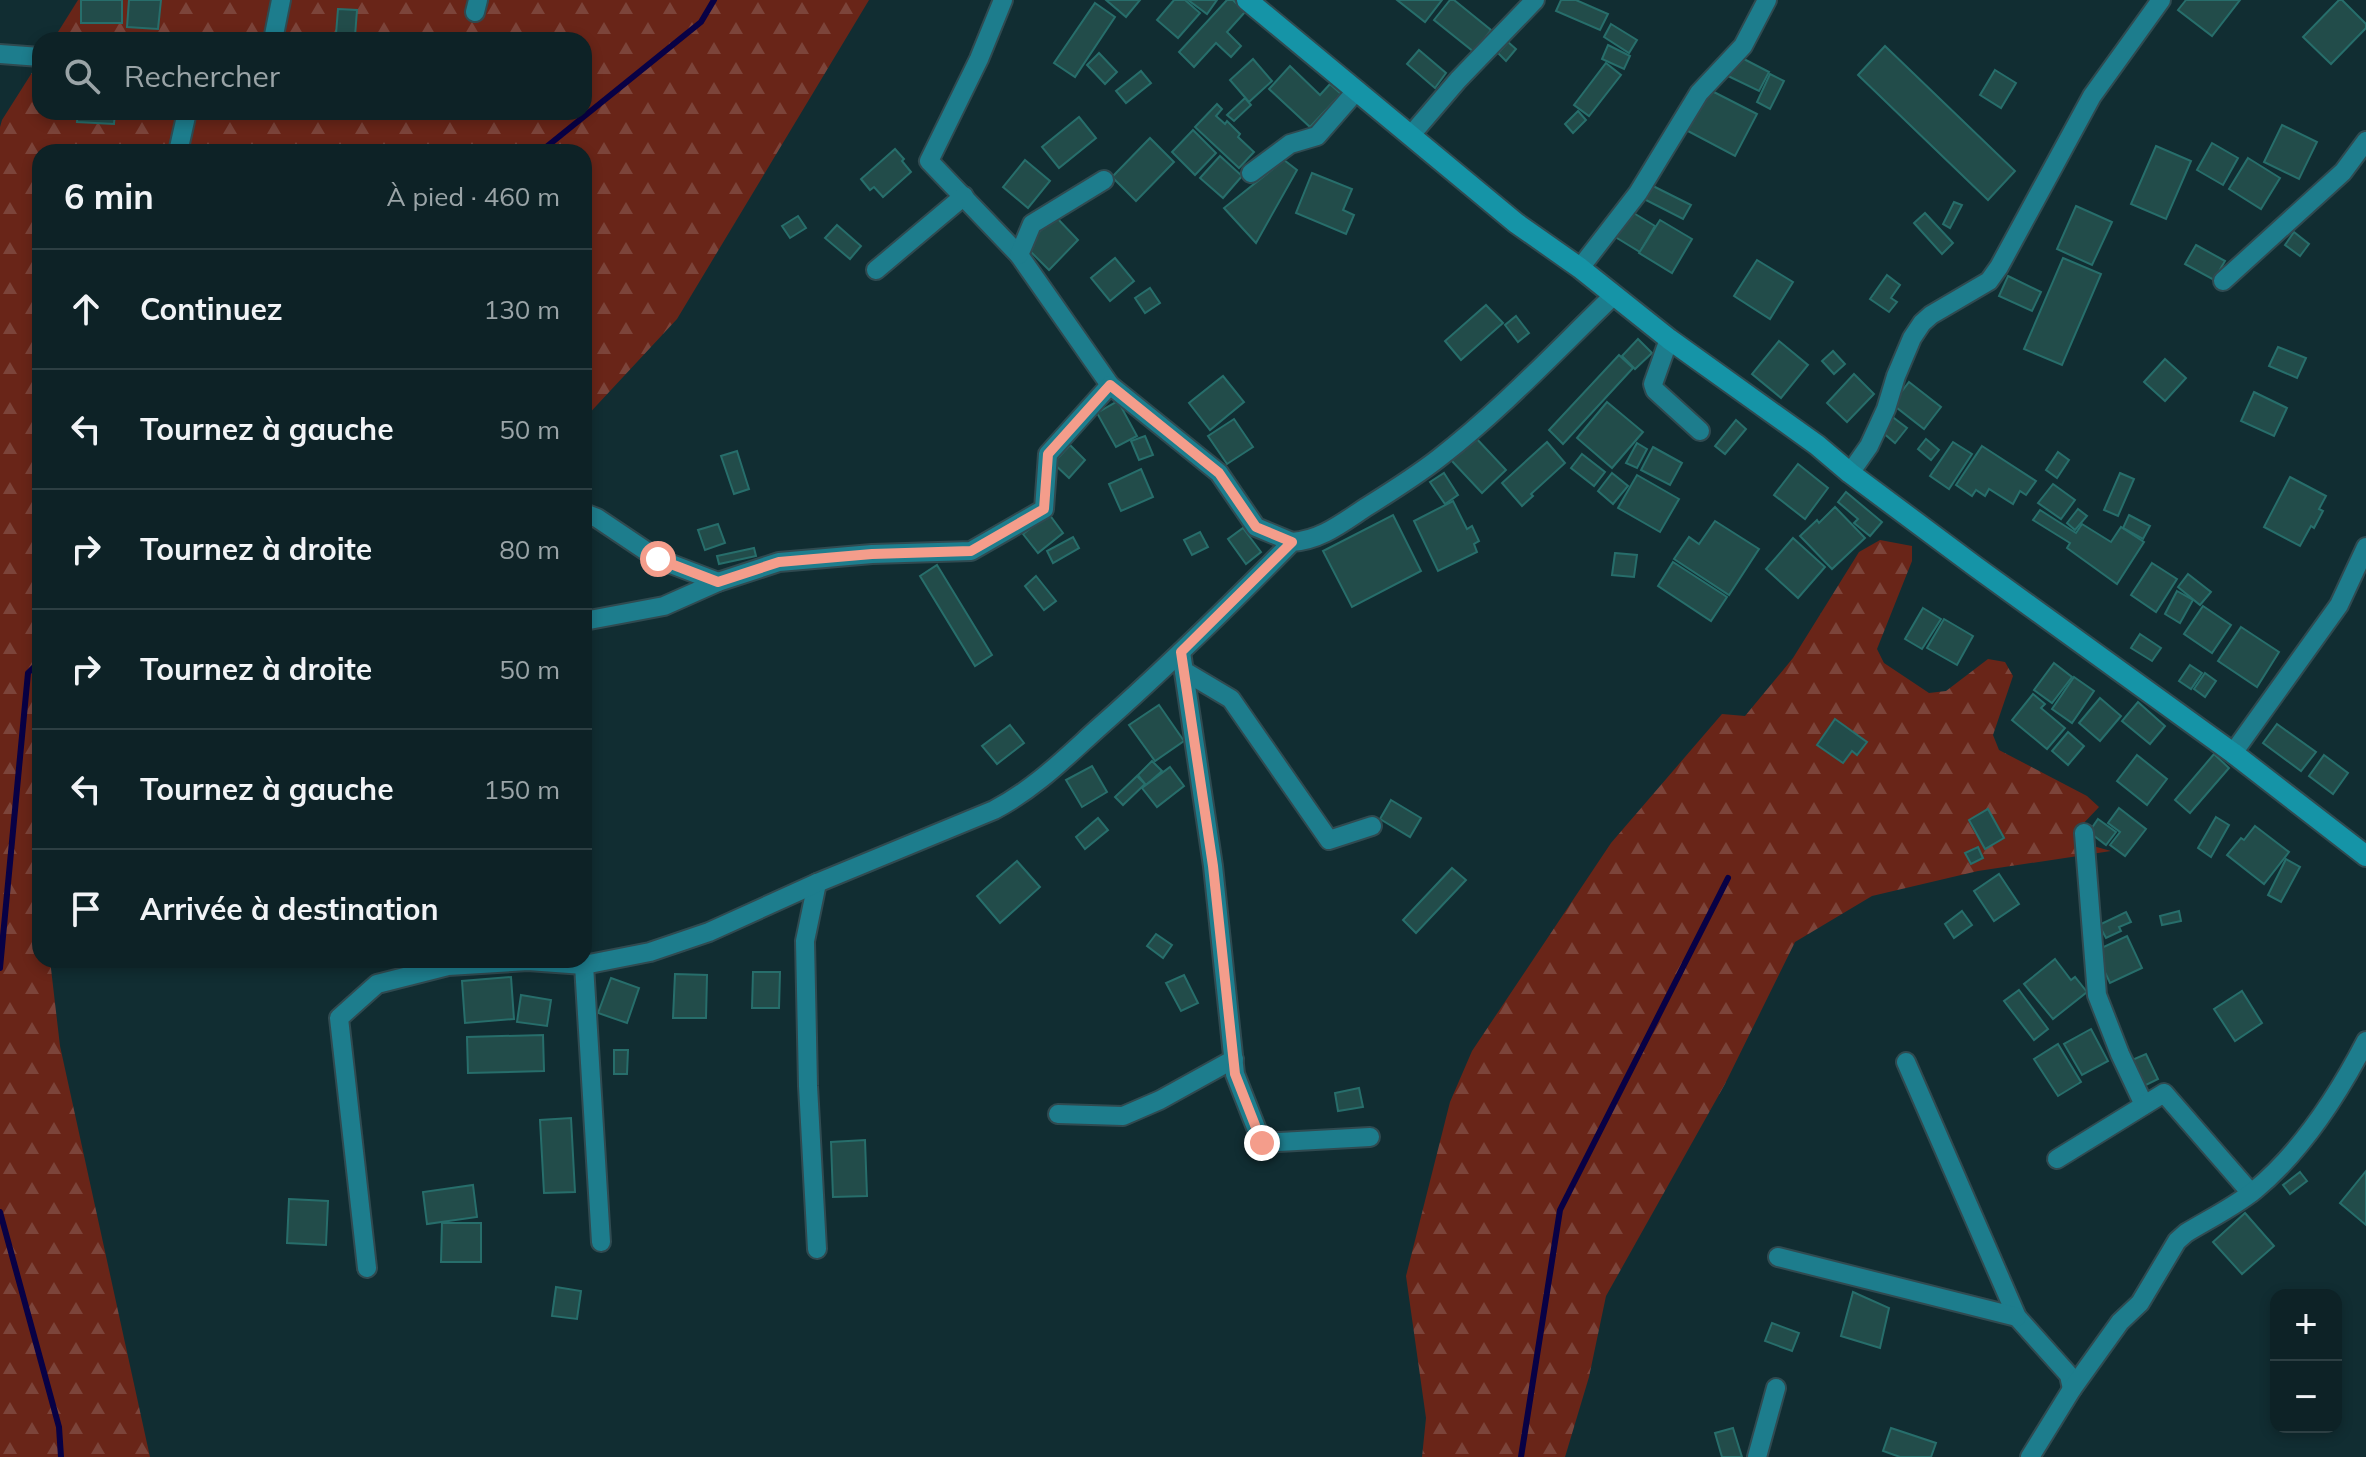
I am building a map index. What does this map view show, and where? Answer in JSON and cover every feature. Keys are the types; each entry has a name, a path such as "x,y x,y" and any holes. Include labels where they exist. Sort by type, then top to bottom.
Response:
{"street":[{"path":"275,32 281,0"},
{"path":"1003,0 979,59 929,161 1019,255 1110,385 1219,473 1256,527 1292,542 1307,541 1325,534 1406,482 1440,458 1496,410 1613,296"},
{"path":"1247,0 1516,223 1580,268 1669,339 1817,445 1850,473 2233,753 2366,856"},
{"path":"1411,135 1458,80 1535,0"},
{"path":"1580,268 1638,193 1699,93 1743,46 1767,0"},
{"path":"1850,473 1869,446 1886,409 1912,338 1931,315 1989,281 2092,96 2161,0"},
{"path":"0,54 32,56"},
{"path":"1251,173 1290,144 1317,136 1357,90"},
{"path":"180,144 185,120"},
{"path":"2223,281 2343,172 2366,141"},
{"path":"1019,255 1032,224 1104,180"},
{"path":"876,270 964,196"},
{"path":"1669,339 1653,384 1655,390 1700,431"},
{"path":"592,620 664,606 718,582 779,562 872,554 971,551 1044,509 1048,454 1110,385"},
{"path":"592,516 658,559 718,582"},
{"path":"592,963 650,952 709,932 1016,798 1053,770 1181,652 1292,542"},
{"path":"2233,753 2339,605 2366,547"},
{"path":"1181,652 1213,866 1235,1074 1262,1143 1370,1137"},
{"path":"1184,671 1231,699 1329,840 1372,826"},
{"path":"2084,833 2097,995 2144,1105"},
{"path":"817,883 805,941 808,1086 817,1249"},
{"path":"367,1268 339,1018 377,984 440,968"},
{"path":"584,968 601,1242"},
{"path":"2030,1457 2072,1389 2120,1322 2140,1303 2177,1241 2251,1193 2272,1175 2339,1088 2366,1041"},
{"path":"1058,1114 1123,1116 1160,1100 1234,1059"},
{"path":"1906,1062 2017,1317 2069,1375 2072,1389"},
{"path":"2057,1159 2164,1093 2251,1193"},
{"path":"1778,1257 2017,1317"},
{"path":"1757,1457 1776,1388"}],"green space":[{"path":"78,0 869,0 677,319 592,410 592,144 32,144 32,968 51,968 60,1046 150,1457 0,1457 2,120 32,73 32,120 592,120 592,32 58,32"},
{"path":"1880,540 1912,546 1912,561 1877,649 1884,663 1929,693 1946,691 1988,659 2005,662 2013,676 1993,735 1999,750 2087,796 2099,807 2081,826 2086,844 2111,851 1978,871 1872,896 1795,942 1725,1084 1606,1296 1589,1377 1565,1457 1422,1457 1426,1418 1406,1276 1450,1102 1472,1051 1611,843 1722,714 1745,716 1793,658 1859,552"}],"building":[{"path":"81,0 122,0 122,23 81,23"},
{"path":"129,0 161,0 158,29 127,27"},
{"path":"1106,0 1140,0 1126,17"},
{"path":"1174,0 1185,0 1200,13 1178,38 1157,20"},
{"path":"1188,0 1217,0 1207,14"},
{"path":"1227,0 1233,0 1245,12 1227,32 1241,46 1231,57 1216,43 1194,67 1179,52"},
{"path":"1397,0 1442,0 1425,22"},
{"path":"1450,0 1491,30 1474,52 1434,20"},
{"path":"1561,0 1576,0 1608,14 1600,30 1556,11"},
{"path":"2186,0 2240,0 2212,36 2178,10"},
{"path":"2339,0 2366,24 2366,28 2331,64 2303,37"},
{"path":"1095,3 1115,17 1075,77 1054,63"},
{"path":"338,9 357,10 355,32 336,32"},
{"path":"1611,24 1637,40 1629,53 1604,37"},
{"path":"1508,42 1516,49 1506,61 1498,53"},
{"path":"1608,45 1630,56 1624,69 1602,59"},
{"path":"1885,46 2015,171 1988,200 1858,75"},
{"path":"1419,50 1446,73 1435,88 1407,64"},
{"path":"1099,53 1117,72 1105,84 1087,65"},
{"path":"1738,56 1769,72 1759,91 1728,76"},
{"path":"1253,59 1272,81 1249,102 1230,80"},
{"path":"1606,63 1621,75 1589,116 1574,105"},
{"path":"1290,66 1320,95 1330,84 1341,94 1310,127 1269,89"},
{"path":"1995,70 2016,83 2001,108 1980,95"},
{"path":"1141,71 1151,83 1126,103 1116,91"},
{"path":"1770,74 1784,81 1770,109 1757,102"},
{"path":"1708,89 1757,114 1735,156 1686,130"},
{"path":"1245,98 1251,105 1234,121 1227,115"},
{"path":"1217,104 1222,109 1216,116 1225,124 1227,121 1254,152 1239,168 1195,127"},
{"path":"1578,111 1586,120 1573,133 1565,124"},
{"path":"1079,117 1096,138 1059,168 1042,147"},
{"path":"77,120 114,120 114,124"},
{"path":"2282,125 2317,142 2299,179 2264,162"},
{"path":"1193,130 1216,153 1195,175 1172,152"},
{"path":"1150,138 1174,162 1136,201 1112,177"},
{"path":"2212,143 2238,158 2223,185 2197,170"},
{"path":"2156,146 2191,161 2166,219 2131,204"},
{"path":"895,149 911,172 883,197 874,187 870,190 861,179"},
{"path":"1220,156 1242,176 1223,198 1200,178"},
{"path":"2248,158 2280,178 2261,209 2229,189"},
{"path":"1025,160 1050,181 1028,208 1003,187"},
{"path":"1284,160 1297,170 1256,243 1224,208"},
{"path":"1312,173 1352,189 1343,210 1354,215 1346,234 1296,213"},
{"path":"1651,185 1691,205 1683,219 1644,199"},
{"path":"1954,202 1962,205 1950,228 1943,224"},
{"path":"2076,206 2112,222 2092,265 2057,249"},
{"path":"1627,209 1655,226 1640,252 1612,235"},
{"path":"1925,213 1953,243 1942,254 1914,223"},
{"path":"798,216 806,228 790,238 782,226"},
{"path":"1055,216 1078,240 1049,270 1025,246"},
{"path":"1660,220 1692,239 1672,273 1639,253"},
{"path":"837,225 861,246 850,259 825,238"},
{"path":"2294,232 2309,244 2300,256 2285,245"},
{"path":"2196,245 2225,261 2214,280 2185,264"},
{"path":"1115,258 1134,281 1110,301 1091,278"},
{"path":"2063,258 2101,274 2062,365 2024,349"},
{"path":"1757,260 1793,282 1770,319 1734,296"},
{"path":"1887,275 1900,285 1891,298 1897,302 1889,312 1870,299"},
{"path":"2008,276 2041,292 2032,311 1999,296"},
{"path":"1150,288 1160,303 1145,313 1135,298"},
{"path":"1486,305 1503,323 1461,360 1445,341"},
{"path":"1516,316 1529,333 1518,342 1505,325"},
{"path":"1638,339 1652,353 1635,369 1622,356"},
{"path":"1779,341 1808,365 1781,398 1752,374"},
{"path":"2278,347 2306,358 2297,378 2269,366"},
{"path":"1833,351 1845,364 1834,374 1822,361"},
{"path":"1619,355 1633,368 1563,444 1549,430"},
{"path":"2165,359 2186,378 2165,401 2144,382"},
{"path":"1854,374 1874,394 1847,422 1827,403"},
{"path":"1223,376 1244,402 1210,430 1189,403"},
{"path":"1909,382 1941,407 1924,429 1892,404"},
{"path":"2254,392 2287,408 2274,436 2241,421"},
{"path":"1118,401 1137,436 1116,447 1097,413"},
{"path":"1607,402 1643,432 1612,468 1577,438"},
{"path":"1886,412 1907,428 1895,443 1875,426"},
{"path":"1234,419 1253,447 1227,464 1208,436"},
{"path":"1736,420 1746,429 1725,454 1715,446"},
{"path":"1145,436 1153,455 1139,460 1131,441"},
{"path":"1475,437 1506,470 1482,493 1451,460"},
{"path":"1926,439 1939,450 1931,460 1918,449"},
{"path":"1547,442 1565,463 1522,506 1502,483"},
{"path":"1953,442 1972,454 1949,489 1930,476"},
{"path":"1637,443 1647,449 1637,468 1626,463"},
{"path":"1070,445 1085,460 1069,478 1053,463"},
{"path":"1982,446 2036,481 2026,495 2020,491 2013,504 1989,489 1985,496 1976,490 1972,496 1956,485"},
{"path":"1653,447 1682,463 1670,485 1641,470"},
{"path":"737,451 749,489 734,494 721,456"},
{"path":"2058,452 2069,460 2057,478 2046,470"},
{"path":"1582,454 1605,472 1594,486 1571,468"},
{"path":"1798,464 1828,488 1805,519 1774,495"},
{"path":"1141,469 1153,497 1121,511 1109,484"},
{"path":"1444,473 1458,495 1445,504 1430,482"},
{"path":"1612,473 1628,486 1613,504 1598,491"},
{"path":"2120,473 2134,479 2118,516 2104,510"},
{"path":"1637,475 1679,499 1660,532 1618,508"},
{"path":"2290,477 2326,496 2319,509 2323,511 2300,546 2264,527"},
{"path":"2053,484 2075,500 2061,519 2038,503"},
{"path":"1846,492 1882,522 1870,536 1854,523 1858,519 1838,502"},
{"path":"1453,501 1467,529 1472,526 1479,541 1474,544 1477,552 1438,571 1414,521"},
{"path":"1835,507 1865,538 1832,569 1800,536"},
{"path":"2078,509 2087,516 2075,530 2067,523"},
{"path":"2040,510 2076,533 2082,524 2111,542 2121,527 2144,542 2117,584 2067,548 2070,543 2033,520"},
{"path":"1049,514 1063,533 1038,553 1023,534"},
{"path":"1393,515 1421,571 1352,607 1323,551"},
{"path":"2129,515 2150,526 2143,539 2123,528"},
{"path":"1715,521 1759,549 1729,595 1674,559 1689,537 1699,544"},
{"path":"718,524 725,543 705,550 698,530"},
{"path":"1243,528 1261,552 1246,564 1228,539"},
{"path":"1200,532 1208,547 1192,555 1184,540"},
{"path":"1073,537 1079,548 1053,563 1047,551"},
{"path":"1793,538 1825,567 1798,598 1766,569"},
{"path":"754,548 756,556 719,564 717,556"},
{"path":"1615,553 1637,555 1634,577 1612,575"},
{"path":"1673,562 1727,597 1711,621 1658,586"},
{"path":"2152,563 2177,579 2156,612 2131,595"},
{"path":"937,565 992,655 975,666 920,576"},
{"path":"2188,574 2211,592 2200,605 2178,587"},
{"path":"1036,576 1056,601 1044,610 1025,586"},
{"path":"2177,591 2193,600 2180,623 2165,614"},
{"path":"2203,606 2231,625 2212,653 2184,634"},
{"path":"1923,608 1941,619 1922,649 1905,639"},
{"path":"1944,619 1973,636 1957,665 1927,648"},
{"path":"2241,627 2279,652 2257,687 2218,661"},
{"path":"2140,634 2161,648 2152,661 2131,648"},
{"path":"2054,663 2072,677 2052,703 2034,690"},
{"path":"2190,665 2202,673 2191,689 2179,681"},
{"path":"2205,673 2216,681 2205,697 2194,689"},
{"path":"2074,677 2094,691 2072,723 2052,709"},
{"path":"2033,694 2045,704 2041,708 2065,728 2047,749 2012,720"},
{"path":"2100,698 2121,716 2100,741 2079,723"},
{"path":"2138,702 2165,726 2150,744 2122,721"},
{"path":"1159,705 1184,741 1155,761 1129,725"},
{"path":"1835,719 1867,742 1857,755 1852,751 1843,763 1817,745"},
{"path":"2277,724 2316,752 2301,771 2263,743"},
{"path":"1010,725 1024,743 997,764 982,746"},
{"path":"2068,732 2084,746 2068,765 2052,751"},
{"path":"2214,754 2229,768 2190,813 2175,800"},
{"path":"2137,755 2167,779 2147,805 2117,781"},
{"path":"2324,755 2348,773 2333,794 2309,776"},
{"path":"1152,761 1162,771 1146,785 1138,775"},
{"path":"1092,766 1107,792 1082,807 1066,780"},
{"path":"1170,767 1184,786 1157,807 1142,788"},
{"path":"1137,776 1145,784 1123,805 1115,797"},
{"path":"1391,800 1421,818 1410,837 1380,819"},
{"path":"2119,808 2146,829 2125,856 2110,845 2120,832 2108,823"},
{"path":"1988,809 2004,838 1985,849 1969,820"},
{"path":"2216,817 2229,825 2211,857 2198,848"},
{"path":"1098,818 1108,830 1085,849 1076,837"},
{"path":"2098,819 2116,832 2106,845 2089,832"},
{"path":"2255,826 2289,852 2264,884 2227,855"},
{"path":"1978,847 1983,858 1971,864 1965,853"},
{"path":"2286,859 2300,867 2281,902 2268,895"},
{"path":"1017,861 1040,887 1000,923 977,896"},
{"path":"1452,868 1466,880 1416,933 1403,920"},
{"path":"1999,874 2019,904 1994,921 1974,891"},
{"path":"1962,911 1972,925 1954,938 1945,924"},
{"path":"2179,911 2181,921 2162,925 2160,916"},
{"path":"2126,912 2131,922 2106,938 2099,925"},
{"path":"1156,934 1172,945 1163,958 1147,946"},
{"path":"2127,936 2142,968 2110,983 2095,951"},
{"path":"2055,959 2071,980 2075,977 2087,992 2053,1019 2024,984"},
{"path":"753,972 780,972 779,1008 752,1008"},
{"path":"675,974 707,975 706,1018 673,1018"},
{"path":"1184,975 1198,1003 1181,1011 1166,983"},
{"path":"511,977 514,1019 465,1023 462,981"},
{"path":"611,978 639,988 627,1023 598,1013"},
{"path":"2019,990 2048,1029 2034,1040 2004,1001"},
{"path":"2242,991 2262,1023 2235,1041 2214,1009"},
{"path":"521,995 551,1000 547,1026 517,1022"},
{"path":"2091,1029 2108,1061 2082,1075 2064,1044"},
{"path":"543,1035 544,1071 468,1073 467,1037"},
{"path":"2058,1044 2081,1082 2058,1096 2034,1059"},
{"path":"614,1050 628,1050 627,1074 614,1074"},
{"path":"2146,1054 2158,1079 2144,1086 2132,1060"},
{"path":"1359,1088 1363,1107 1338,1111 1335,1093"},
{"path":"571,1118 575,1192 544,1193 540,1120"},
{"path":"865,1140 867,1196 833,1197 831,1142"},
{"path":"2366,1171 2366,1225 2340,1203"},
{"path":"2300,1172 2307,1181 2290,1194 2283,1185"},
{"path":"473,1185 477,1217 427,1224 423,1192"},
{"path":"289,1199 328,1201 326,1245 287,1243"},
{"path":"2245,1213 2274,1246 2242,1274 2213,1242"},
{"path":"442,1223 481,1223 481,1262 441,1262"},
{"path":"556,1287 581,1291 577,1319 552,1316"},
{"path":"1853,1292 1889,1308 1880,1348 1841,1336"},
{"path":"1772,1323 1799,1333 1792,1351 1765,1341"},
{"path":"1733,1428 1742,1457 1722,1457 1715,1433"},
{"path":"1891,1428 1936,1443 1931,1457 1900,1457 1883,1451"}],"waterway":[{"path":"592,110 701,22 714,0"},
{"path":"550,144 580,120"},
{"path":"0,968 28,673 32,669"},
{"path":"1521,1457 1560,1210 1728,878"},
{"path":"0,1212 59,1427 61,1457"}],"route":[{"path":"658,559 718,582 779,562 872,554 971,551 1044,509 1048,454 1110,385 1219,473 1256,527 1292,542 1181,652 1213,866 1235,1074 1262,1143"}]}
